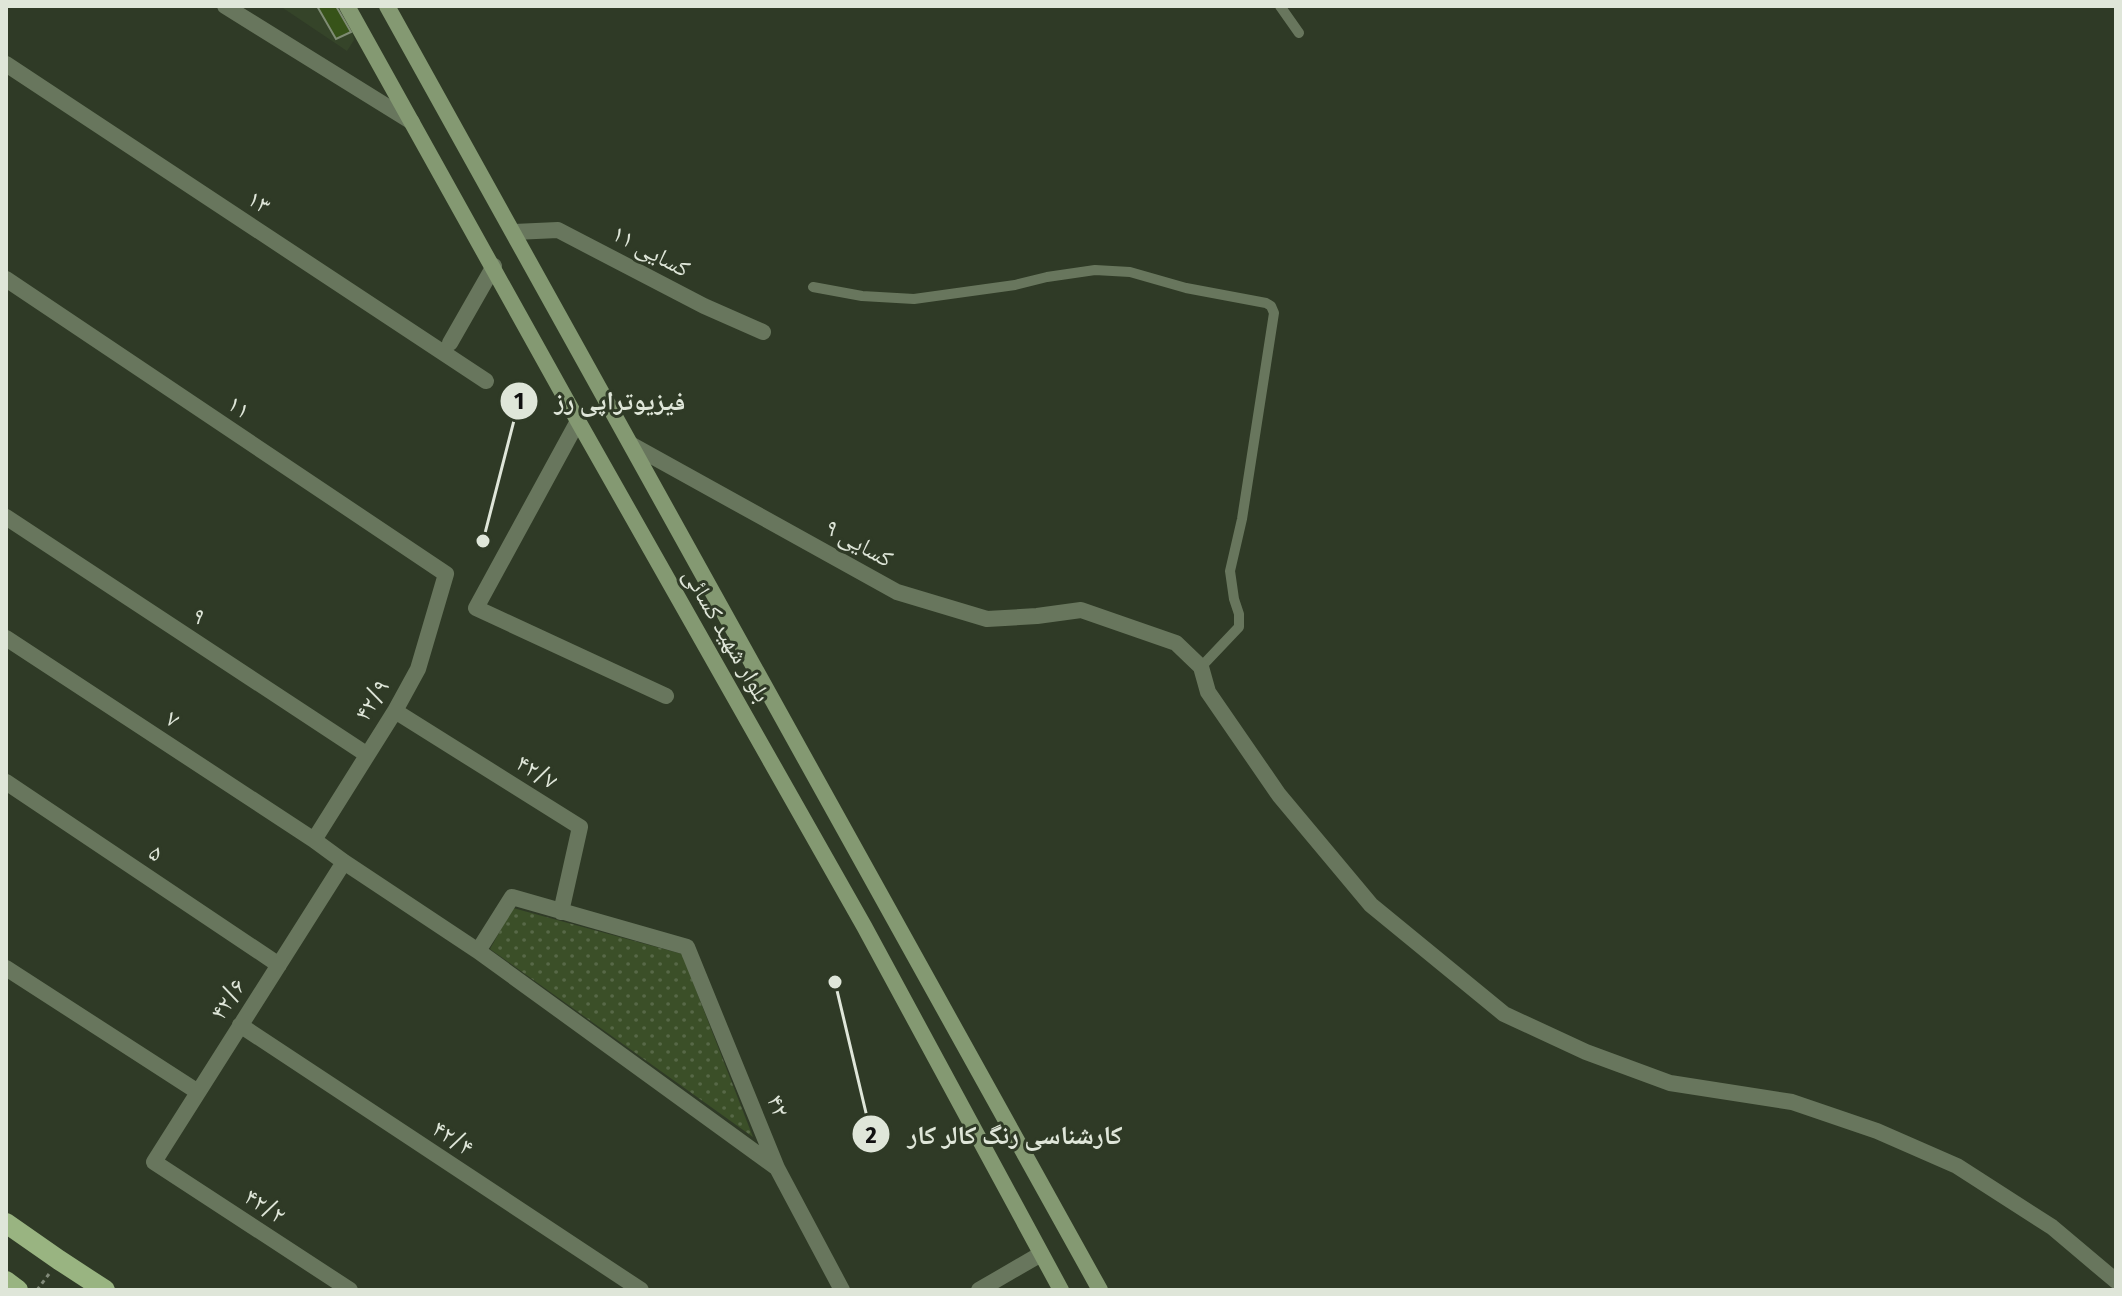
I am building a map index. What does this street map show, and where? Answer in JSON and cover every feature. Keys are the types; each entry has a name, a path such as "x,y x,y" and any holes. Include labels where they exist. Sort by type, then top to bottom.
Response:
{"main road":[{"name":"بلوار شهید کسائی","path":"347,6 864,926 1061,1290"},
{"name":"بلوار شهید کسائی","path":"387,6 1100,1290"},
{"path":"864,926 890,912"},
{"path":"6,1223 105,1290"},
{"path":"6,1281 18,1290"}],"street":[{"path":"225,6 412,122"},
{"name":"۱۳","path":"6,64 486,381"},
{"name":"۱۱ کسایی","path":"514,232 558,230 704,306 763,332"},
{"path":"450,343 494,266"},
{"name":"۱۱","path":"6,279 446,574"},
{"path":"578,421 476,608 666,696"},
{"name":"۹ کسایی","path":"632,445 897,592 987,619 1081,610 1176,643 1201,667"},
{"name":"۹","path":"6,517 366,754"},
{"name":"۴۲/۹","path":"314,840 418,669 446,574"},
{"name":"۷","path":"6,638 314,840"},
{"path":"1201,667 1208,692 1279,795 1371,905 1504,1014 1586,1052 1670,1083 1792,1102 1877,1131 1957,1166 2052,1227 2116,1281"},
{"name":"۴۲/۷","path":"395,711 580,827 561,912"},
{"name":"۵","path":"6,782 279,965"},
{"name":"۴۲","path":"314,840 478,951 777,1168"},
{"name":"۴۲/۶","path":"154,1162 344,862"},
{"name":"۴۲","path":"478,951 512,897 687,947 777,1168"},
{"path":"6,968 198,1092"},
{"name":"۴۲/۴","path":"240,1025 641,1290"},
{"name":"۴۲/۲","path":"154,1162 350,1290"},
{"path":"777,1168 842,1290"},
{"path":"979,1290 1041,1254"}],"lane":[{"path":"1280,6 1299,33"},
{"path":"813,287 862,296 914,299 1095,270 1130,272 1186,288 1271,306 1274,313 1242,519 1230,571 1239,627 1201,667"}],"shaded area":[{"path":"280,6 339,6 352,29 354,40 347,51"},
{"path":"513,908 682,954 753,1137 490,949"}],"building":[{"path":"317,6 336,6 351,32 336,39"}],"place":[{"name":"فیزیوتراپی رز","path":"483,541"},
{"name":"کارشناسی رنگ کالر کار","path":"835,982"}]}
